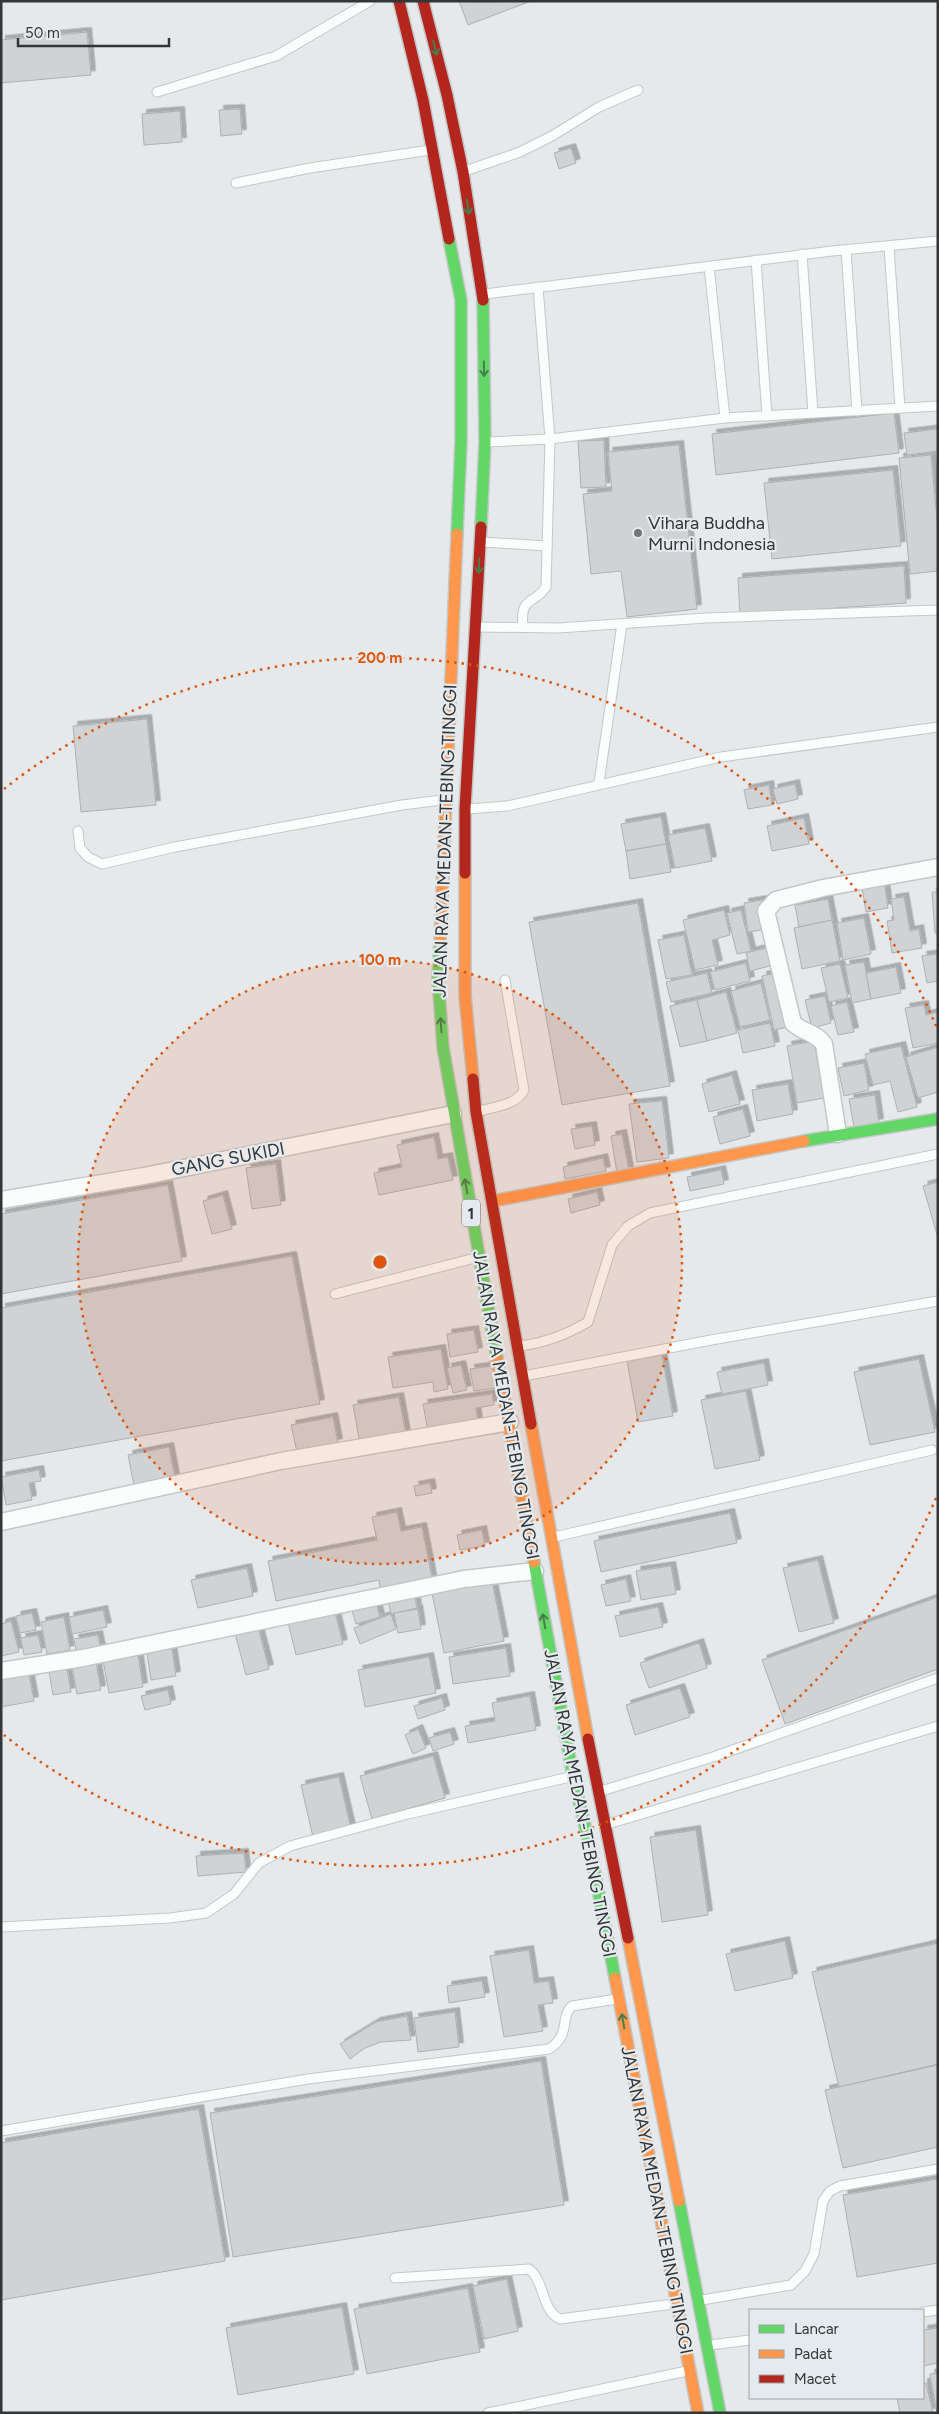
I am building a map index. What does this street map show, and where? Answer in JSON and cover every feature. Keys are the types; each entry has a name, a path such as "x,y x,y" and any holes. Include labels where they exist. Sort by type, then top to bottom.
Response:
{"main road":[{"name":"JALAN RAYA MEDAN-TEBING TINGGI","path":"399,1 433,149 461,300 461,442 444,799 438,978 443,1047 453,1114 573,1776 588,1838 698,2413"},
{"name":"JALAN RAYA MEDAN-TEBING TINGGI","path":"423,1 447,95 463,172 482,294 485,442 465,809 465,996 476,1112 598,1792 641,2001 720,2413"},
{"path":"493,1201 838,1134 938,1119"}],"street":[{"path":"838,1134 824,1044 818,1036 797,1027 793,1023 766,911 767,907 776,900 823,888 938,867"},
{"name":"GANG SUKIDI","path":"1,1200 144,1176 453,1114"},
{"path":"1,1522 281,1461 510,1422"},
{"path":"1,1671 83,1658 464,1579 535,1571"}],"lane":[{"path":"156,92 276,56 370,1"},
{"path":"463,172 520,152 560,131 599,107 638,90"},
{"path":"236,182 310,168 433,149"},
{"path":"482,294 802,254 938,241"},
{"path":"889,247 900,408"},
{"path":"846,250 857,411"},
{"path":"802,254 813,413"},
{"path":"756,260 767,416"},
{"path":"709,266 725,418"},
{"path":"523,626 521,612 523,607 546,587 550,439 538,286"},
{"path":"485,442 550,439 725,418 938,406"},
{"path":"480,542 547,546"},
{"path":"476,628 523,626 558,628 706,618 938,610"},
{"path":"599,783 622,624"},
{"path":"465,809 507,806 599,783 721,757 938,727"},
{"path":"78,831 80,848 88,857 102,864 175,847 444,799"},
{"path":"476,1112 513,1101 521,1096 524,1090 505,980"},
{"path":"517,1346 537,1344 568,1335 588,1322 612,1245 628,1226 650,1213 938,1154"},
{"path":"335,1294 479,1257"},
{"path":"522,1376 711,1340 938,1302"},
{"path":"551,1538 932,1450"},
{"path":"598,1792 722,1754 938,1678"},
{"path":"605,1825 938,1726"},
{"path":"1,1927 170,1918 206,1913 234,1894 259,1863 290,1846 408,1814 573,1776"},
{"path":"1,2131 308,2079 549,2049 564,2035 567,2013 572,2006 619,1998"},
{"path":"697,2301 791,2285 805,2271 814,2254 823,2201 830,2191 840,2186 938,2169"},
{"path":"395,2278 529,2269 535,2276 549,2310 553,2316 560,2319 676,2304"},
{"path":"924,2312 938,2310"},
{"path":"707,2345 749,2340"},
{"path":"488,2413 690,2370"}],"building":[{"path":"459,1 478,2 531,1 468,25"},
{"path":"87,32 91,75 1,83 1,40"},
{"path":"240,109 242,134 221,136 219,110"},
{"path":"180,111 182,142 144,145 142,114"},
{"path":"571,148 576,163 559,169 554,153"},
{"path":"894,413 899,453 716,475 712,434"},
{"path":"938,429 938,451 907,455 904,433"},
{"path":"604,440 606,487 581,488 578,441"},
{"name":"Vihara Buddha Murni Indonesia","path":"679,445 697,609 627,617 621,571 591,574 583,494 612,491 608,452"},
{"path":"931,455 938,530 938,571 910,574 899,458"},
{"path":"893,470 901,546 772,559 764,483"},
{"path":"904,566 906,603 740,615 738,578"},
{"path":"147,719 156,805 81,812 73,726"},
{"path":"795,784 798,799 777,804 773,789"},
{"path":"769,785 772,805 748,809 744,790"},
{"path":"661,817 666,844 626,851 621,824"},
{"path":"804,818 809,844 772,851 767,826"},
{"path":"705,828 712,861 675,868 668,835"},
{"path":"666,844 671,872 630,879 626,851"},
{"path":"884,879 888,908 866,912 861,882"},
{"path":"932,892 938,892 938,933 935,933"},
{"path":"904,897 910,931 919,929 922,948 892,953 887,921 894,920 891,899"},
{"path":"828,899 832,920 799,927 795,905"},
{"path":"763,900 768,929 748,932 744,903"},
{"path":"638,903 670,1086 562,1105 529,922"},
{"path":"724,910 730,935 712,940 718,965 695,970 683,920"},
{"path":"741,910 751,951 737,954 727,913"},
{"path":"864,918 871,954 843,960 837,923"},
{"path":"832,920 840,961 802,969 794,928"},
{"path":"684,935 692,975 666,979 658,940"},
{"path":"774,946 778,964 750,971 746,953"},
{"path":"937,954 938,981 927,983 922,956"},
{"path":"864,962 871,999 852,1003 845,965"},
{"path":"746,963 750,981 715,990 710,972"},
{"path":"840,964 848,998 829,1002 821,968"},
{"path":"896,967 901,993 871,999 866,973"},
{"path":"780,972 793,1026 774,1030 762,976"},
{"path":"707,973 712,993 671,1002 666,982"},
{"path":"761,983 770,1020 740,1027 731,991"},
{"path":"726,992 737,1033 707,1041 697,1000"},
{"path":"825,996 831,1023 812,1028 805,1000"},
{"path":"697,1000 707,1041 680,1047 670,1006"},
{"path":"847,1002 854,1032 838,1035 831,1006"},
{"path":"924,1005 926,1015 938,1012 938,1043 913,1048 905,1008"},
{"path":"770,1023 775,1046 743,1053 738,1030"},
{"path":"814,1041 824,1098 797,1103 787,1046"},
{"path":"901,1046 917,1107 898,1112 890,1081 873,1085 865,1054"},
{"path":"938,1047 938,1092 918,1098 906,1057"},
{"path":"864,1063 869,1090 844,1096 838,1068"},
{"path":"732,1075 740,1104 709,1112 702,1084"},
{"path":"788,1084 793,1114 757,1121 752,1090"},
{"path":"875,1095 879,1123 854,1127 849,1099"},
{"path":"662,1101 669,1158 637,1162 629,1104"},
{"path":"743,1109 750,1136 720,1144 713,1117"},
{"path":"592,1126 595,1145 575,1149 571,1129"},
{"path":"622,1134 629,1171 617,1173 611,1136"},
{"path":"434,1137 438,1159 448,1157 453,1180 379,1195 374,1173 402,1167 397,1145"},
{"path":"603,1158 606,1171 565,1179 563,1167"},
{"path":"276,1164 281,1205 252,1209 246,1168"},
{"path":"721,1170 724,1184 690,1191 687,1177"},
{"path":"938,1182 938,1238 923,1186"},
{"path":"168,1185 182,1261 1,1294 1,1214"},
{"path":"597,1192 600,1205 571,1213 568,1199"},
{"path":"223,1195 232,1229 212,1234 203,1201"},
{"path":"292,1256 320,1404 1,1461 1,1308"},
{"path":"474,1330 478,1352 450,1357 447,1334"},
{"path":"441,1349 448,1389 434,1392 433,1382 393,1388 388,1357"},
{"path":"662,1355 673,1416 638,1422 627,1361"},
{"path":"919,1359 935,1432 870,1445 854,1372"},
{"path":"764,1363 768,1385 722,1394 717,1372"},
{"path":"461,1365 467,1390 453,1393 447,1368"},
{"path":"492,1366 495,1388 474,1391 470,1369"},
{"path":"746,1391 760,1460 715,1469 701,1400"},
{"path":"492,1394 494,1405 476,1408 478,1424 428,1431 423,1404"},
{"path":"399,1397 406,1435 360,1444 353,1405"},
{"path":"333,1417 338,1443 297,1452 291,1425"},
{"path":"169,1447 175,1478 134,1485 128,1455"},
{"path":"39,1470 41,1481 29,1483 32,1500 6,1505 1,1477"},
{"path":"430,1483 432,1493 416,1496 414,1486"},
{"path":"397,1512 401,1531 422,1527 433,1583 381,1594 379,1580 276,1601 268,1561 377,1540 372,1517"},
{"path":"730,1513 737,1543 601,1572 594,1541"},
{"path":"482,1530 485,1546 460,1550 457,1535"},
{"path":"818,1560 834,1623 799,1632 783,1568"},
{"path":"671,1566 676,1594 641,1600 636,1571"},
{"path":"247,1568 253,1596 198,1608 191,1580"},
{"path":"626,1579 631,1601 606,1606 601,1585"},
{"path":"492,1581 504,1641 444,1653 432,1593"},
{"path":"414,1591 417,1608 391,1614 387,1597"},
{"path":"938,1597 938,1669 785,1724 762,1660"},
{"path":"375,1599 380,1617 356,1624 351,1607"},
{"path":"658,1607 663,1627 620,1637 615,1616"},
{"path":"418,1609 421,1629 398,1633 394,1613"},
{"path":"103,1610 107,1627 72,1634 69,1617"},
{"path":"335,1612 343,1644 296,1655 288,1622"},
{"path":"32,1613 36,1630 20,1633 16,1616"},
{"path":"391,1614 396,1629 360,1644 354,1628"},
{"path":"64,1617 70,1650 47,1654 41,1622"},
{"path":"11,1621 19,1652 1,1656 1,1624"},
{"path":"258,1627 269,1669 246,1675 235,1633"},
{"path":"38,1635 42,1652 24,1655 21,1638"},
{"path":"98,1635 101,1650 77,1655 74,1639"},
{"path":"171,1643 176,1676 151,1680 146,1647"},
{"path":"699,1643 707,1668 649,1688 640,1663"},
{"path":"506,1648 510,1676 453,1684 449,1657"},
{"path":"138,1654 143,1687 109,1693 103,1660"},
{"path":"429,1657 436,1693 365,1707 358,1670"},
{"path":"96,1662 101,1690 77,1694 72,1667"},
{"path":"67,1668 71,1692 53,1695 49,1671"},
{"path":"29,1674 34,1701 1,1707 1,1679"},
{"path":"680,1688 690,1717 635,1735 626,1705"},
{"path":"168,1690 171,1704 145,1710 141,1696"},
{"path":"530,1696 536,1730 468,1743 465,1726 495,1721 492,1703"},
{"path":"442,1698 445,1710 418,1719 414,1706"},
{"path":"418,1729 426,1748 413,1754 405,1735"},
{"path":"450,1732 454,1744 433,1751 429,1738"},
{"path":"433,1756 445,1798 372,1819 360,1776"},
{"path":"339,1777 351,1829 313,1837 301,1785"},
{"path":"696,1830 708,1915 662,1922 650,1837"},
{"path":"244,1853 246,1872 198,1876 196,1856"},
{"path":"785,1941 793,1978 735,1991 726,1954"},
{"path":"938,1943 938,2064 839,2087 812,1972"},
{"path":"529,1950 534,1983 549,1981 553,2003 538,2005 543,2031 504,2037 490,1956"},
{"path":"482,1981 485,1997 449,2003 447,1986"},
{"path":"455,2012 459,2047 418,2052 414,2018"},
{"path":"407,2016 411,2040 381,2042 365,2048 350,2059 340,2044 376,2022"},
{"path":"541,2061 564,2205 233,2257 210,2113"},
{"path":"938,2065 938,2147 843,2168 825,2090"},
{"path":"199,2109 225,2261 1,2300 1,2143"},
{"path":"938,2179 938,2263 857,2277 843,2195"},
{"path":"507,2279 518,2331 484,2339 473,2286"},
{"path":"468,2288 480,2352 367,2374 354,2309"},
{"path":"342,2307 354,2374 238,2395 226,2328"},
{"path":"938,2328 938,2363 924,2366 924,2330"},
{"path":"938,2373 938,2413 937,2413 930,2374"},
{"path":"924,2383 926,2383 933,2413 900,2413 897,2399 924,2399"}],"traffic: fast":[{"path":"449,239 461,300 461,442 457,534"},
{"path":"481,527 485,442 483,300"},
{"path":"440,942 438,978 443,1047 497,1359"},
{"path":"804,1141 938,1119"},
{"path":"534,1562 573,1776 590,1847 615,1978"},
{"path":"679,2201 720,2413"}],"traffic: slow":[{"path":"440,942 457,534"},
{"path":"465,873 465,996 473,1079"},
{"path":"493,1201 804,1141"},
{"path":"497,1359 534,1562"},
{"path":"531,1424 588,1739"},
{"path":"628,1938 679,2201"},
{"path":"615,1978 698,2413"}],"traffic: jam":[{"path":"399,1 423,100 449,239"},
{"path":"423,1 447,95 463,172 483,300"},
{"path":"465,873 465,809 481,527"},
{"path":"473,1079 476,1112 531,1424"},
{"path":"588,1739 628,1938"}],"place":[{"name":"Vihara Buddha Murni Indonesia","path":"638,533"}]}
